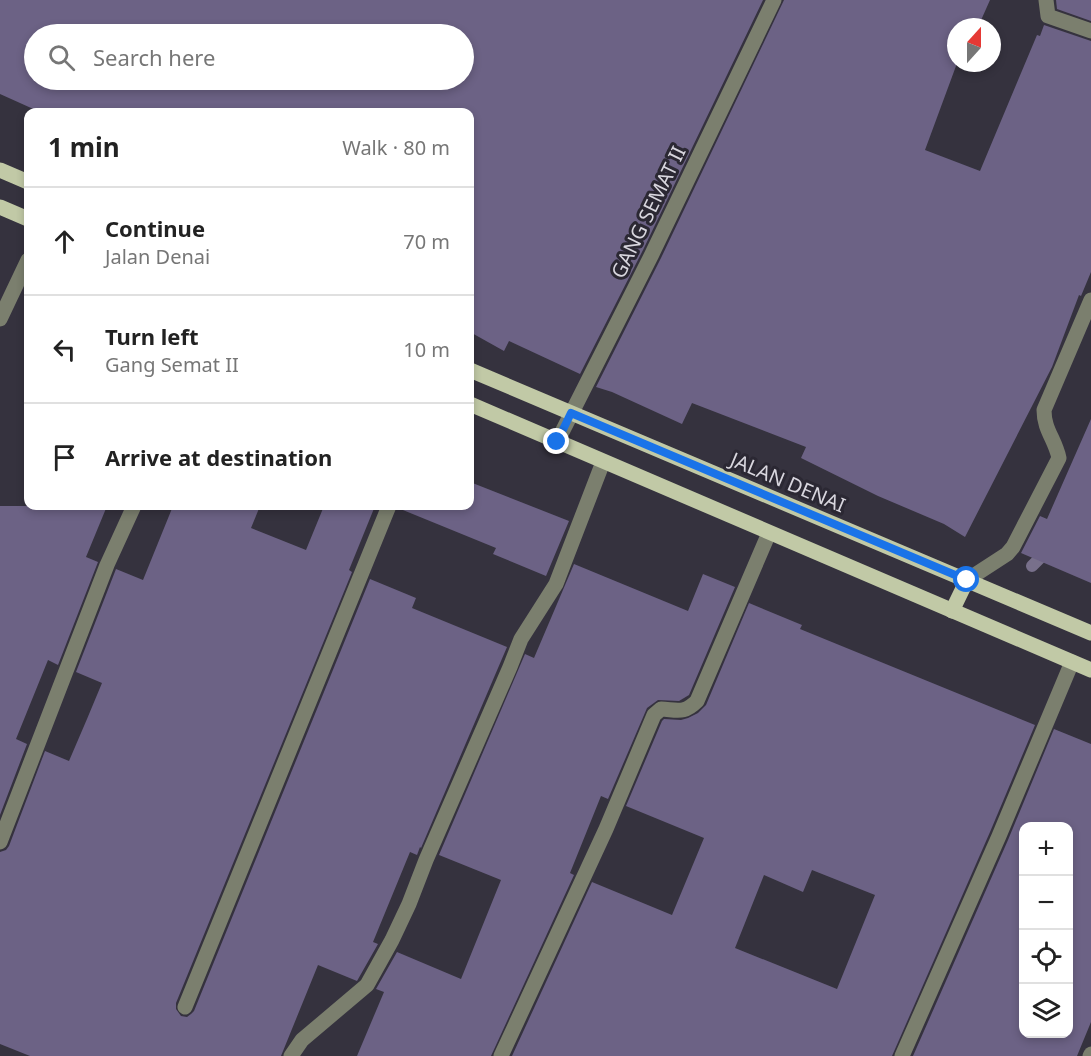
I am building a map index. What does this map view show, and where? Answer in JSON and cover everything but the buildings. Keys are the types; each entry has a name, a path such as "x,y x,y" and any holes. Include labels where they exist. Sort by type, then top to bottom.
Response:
{"main road":[{"path":"0,170 24,180"},
{"path":"0,207 24,217"},
{"name":"JALAN DENAI","path":"474,372 1091,633"},
{"path":"474,407 1091,670"},
{"path":"952,611 967,580"}],"street":[{"name":"GANG SEMAT II","path":"557,442 652,254 774,0"},
{"path":"1046,0 1048,16 1091,31"},
{"path":"0,319 24,268"},
{"path":"967,580 1007,554 1013,547 1059,458 1056,445 1044,423 1044,410 1091,300"},
{"path":"291,1056 302,1040 367,985 392,940 521,639 556,584 603,462"},
{"path":"0,842 106,565 132,510"},
{"path":"185,1007 387,510"},
{"path":"501,1056 606,829 654,716 661,709 685,710 697,700 769,533"},
{"path":"902,1056 999,836 1072,662"}],"waterway":[{"path":"1032,566 1050,548"}],"route":[{"path":"557,442 571,413 967,580"}]}
